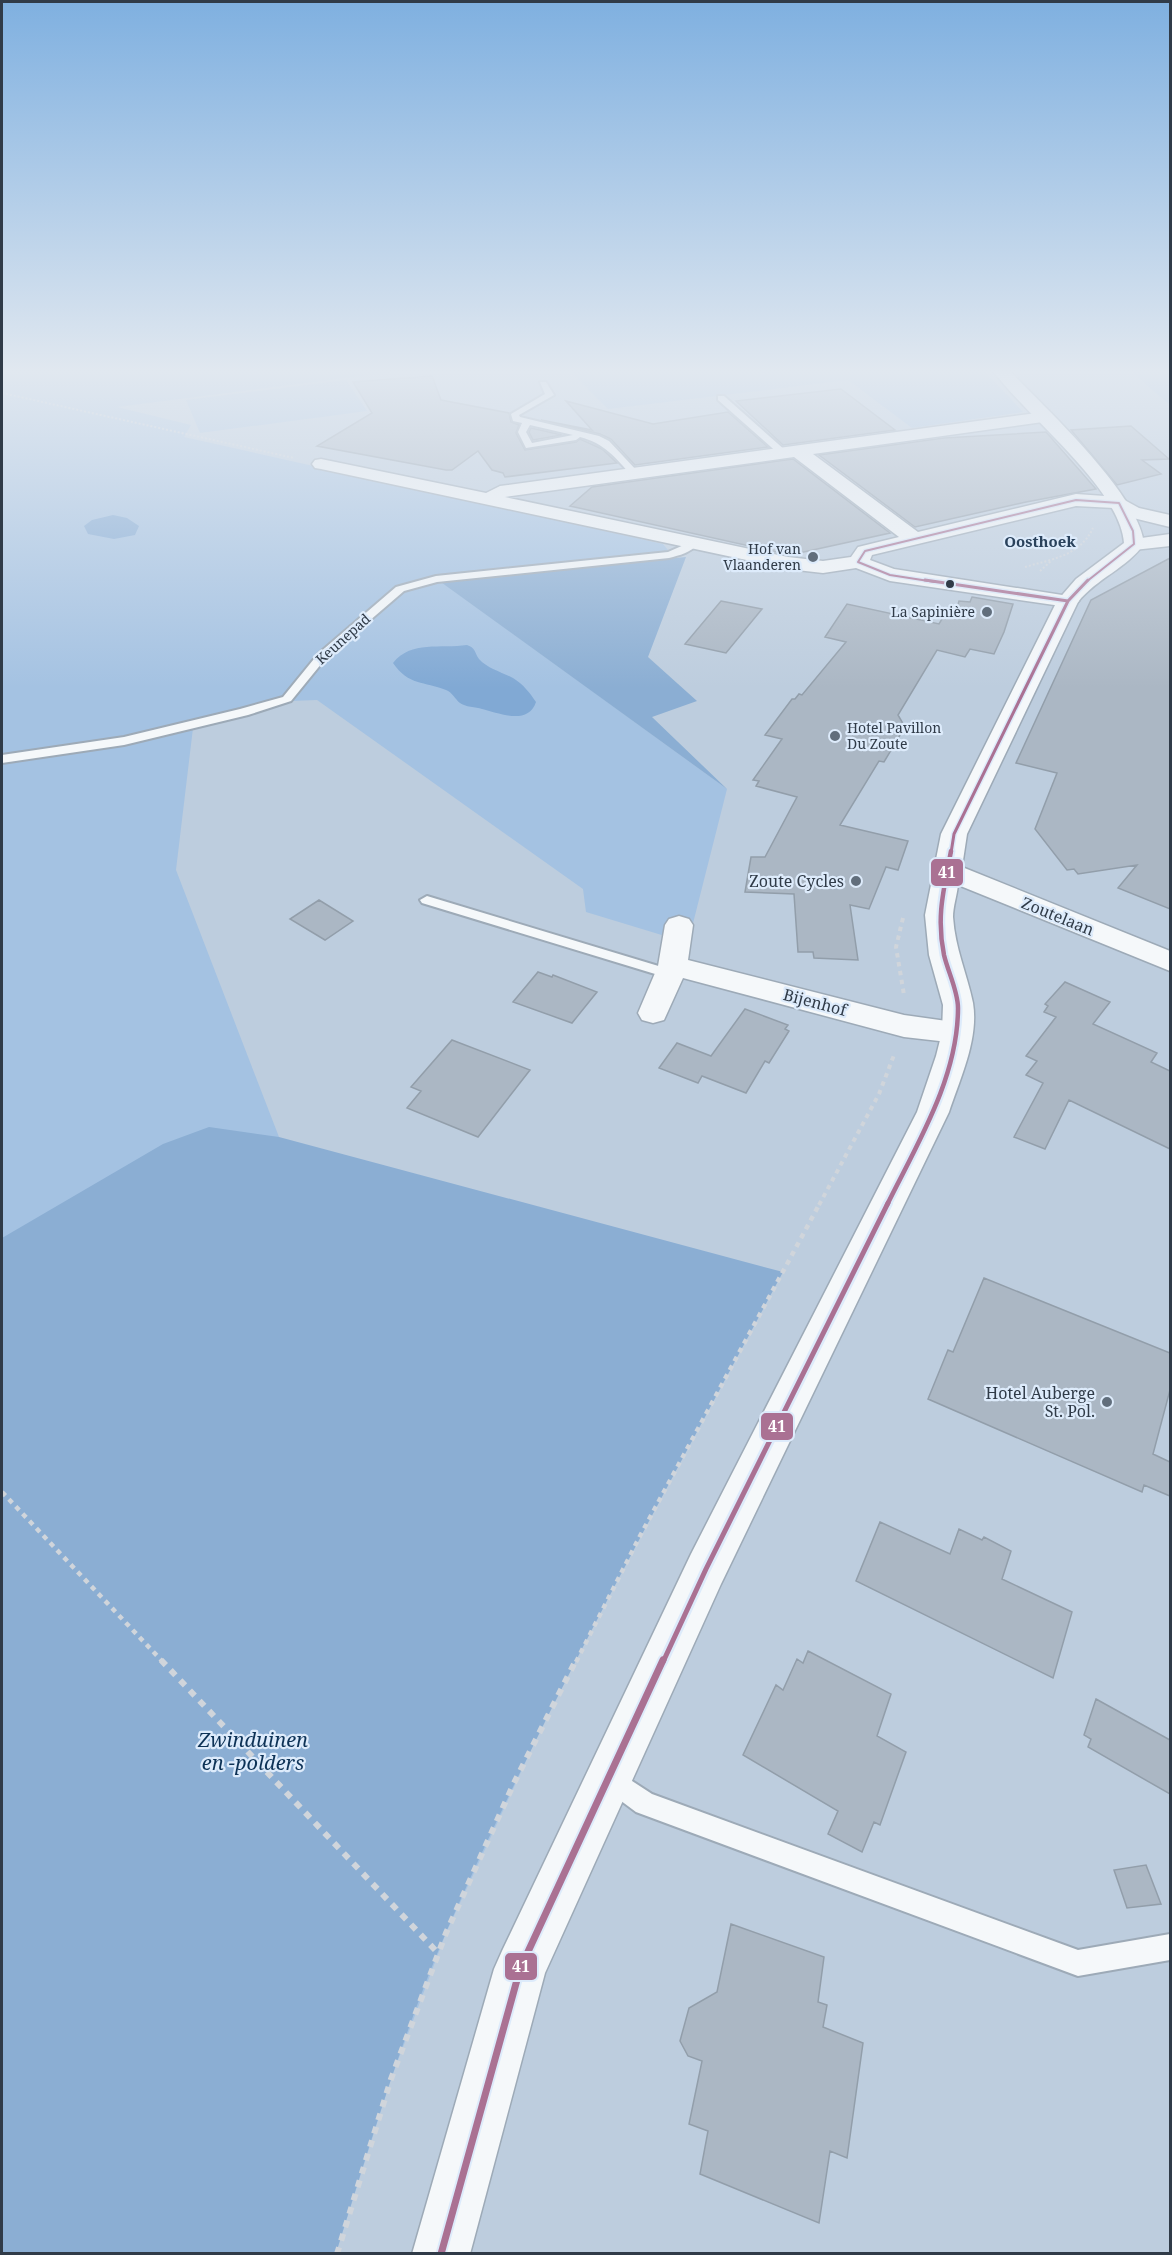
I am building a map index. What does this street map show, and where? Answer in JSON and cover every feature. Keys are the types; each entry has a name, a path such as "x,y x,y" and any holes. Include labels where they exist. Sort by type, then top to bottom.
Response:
{"street":[{"path":"382,477 788,563 824,567 858,562 890,575 1068,601"},
{"path":"488,500 500,492 611,477"},
{"path":"826,477 913,538"},
{"path":"1100,477 1119,503 1133,531 1134,544"},
{"path":"858,562 865,551 1076,500 1119,503 1132,512 1170,521"},
{"path":"441,2253 520,1969 706,1569 933,1112 952,1056 957,1032 958,1005 944,955 939,915 954,834 1068,601 1077,587 1093,574 1120,560 1134,544 1170,540"},
{"name":"Zoutelaan","path":"946,870 1170,962"},
{"path":"653,1013 671,970 679,924"},
{"name":"Bijenhof","path":"671,970 904,1026 957,1032"}],"lane":[{"name":"Keunepad","path":"2,759 124,741 244,712 287,699 322,656 400,589 417,583 436,579 669,555 683,551 693,544"},
{"path":"427,900 671,970"},
{"path":"608,1777 645,1803 1078,1963 1170,1947"}],"path":[{"path":"1051,561 1083,545 1091,534 1095,521"},
{"path":"337,2253 391,2079 439,1953 514,1783 640,1536 879,1094 904,1026 905,1001 894,953 898,929 907,908"},
{"path":"2,1492 439,1953"}],"green space":[{"name":"Zwinduinen en -polders","path":"2,477 364,477 663,544 668,550 641,560 439,580 727,789 688,943 586,912 583,889 317,700 290,701 193,728 176,870 279,1137 527,1759 446,1933 391,2079 336,2253 2,2254"},
{"path":"686,557 648,657 697,701 652,717 727,789 438,580"},
{"name":"Zwinduinen en -polders","path":"209,1127 279,1137 783,1272 566,1680 485,1846 447,1930 415,2010 387,2090 336,2253 2,2253 2,1238 163,1144"}],"shaded area":[{"path":"113,515 127,518 139,526 135,535 114,539 88,534 84,526 92,520"},
{"path":"467,645 473,649 479,659 513,678 529,692 536,702 527,714 504,715 465,705 448,691 405,676 393,663 408,651 417,648"}],"building":[{"path":"662,477 817,477 890,533 790,555 570,506 592,487"},
{"path":"849,477 1086,477 1096,489 1026,502 915,527"},
{"path":"1111,477 1148,477 1117,485"},
{"path":"1170,558 1170,909 1118,888 1137,865 1078,874 1074,869 1067,870 1035,829 1057,773 1016,763 1091,600"},
{"path":"972,597 1013,604 994,654 970,649 965,657 937,650 898,715 905,727 884,762 879,761 840,825 908,841 898,870 886,867 869,909 850,905 858,960 814,958 813,952 798,952 794,894 745,892 751,857 765,857 797,797 756,786 759,781 753,780 782,739 765,735 792,699 799,694 802,695 846,642 825,637 847,604 939,624 948,609 956,611 959,601 970,602"},
{"path":"721,601 762,609 726,653 685,644"},
{"path":"319,900 353,921 325,940 290,919"},
{"path":"538,972 552,977 553,975 597,992 572,1023 513,1002"},
{"path":"1065,982 1110,1002 1093,1024 1157,1053 1151,1062 1170,1071 1170,1149 1069,1100 1045,1149 1014,1137 1043,1083 1026,1075 1037,1061 1026,1056 1056,1017 1044,1012 1048,1006 1045,1004"},
{"path":"745,1009 788,1025 785,1029 789,1031 769,1063 765,1061 746,1093 702,1076 698,1083 659,1068 677,1043 711,1056"},
{"path":"452,1040 530,1070 478,1137 407,1108 421,1091 411,1087"},
{"path":"984,1278 1170,1353 1170,1390 1153,1454 1170,1462 1170,1496 1144,1485 1142,1492 928,1399 948,1350 953,1352"},
{"path":"880,1522 950,1554 959,1529 982,1540 984,1537 1011,1551 1002,1579 1072,1612 1053,1678 856,1581"},
{"path":"808,1651 891,1694 877,1736 906,1752 880,1825 874,1822 862,1852 828,1834 838,1811 743,1755 776,1685 783,1690 797,1659 803,1663"},
{"path":"1096,1699 1170,1740 1170,1794 1088,1747 1091,1739 1084,1735"},
{"path":"1146,1865 1161,1904 1127,1908 1114,1870"},
{"path":"731,1924 824,1957 818,2002 827,2005 823,2027 863,2043 847,2158 830,2151 819,2223 700,2174 708,2131 689,2124 702,2061 688,2056 680,2041 689,2008 717,1992"}],"transit line":[{"name":"41","path":"1076,500 1119,503 1133,531 1134,544 1084,583 1068,601 890,575 858,562 865,551 1076,500"},
{"name":"41","path":"441,2254 520,1969 706,1569 933,1112 952,1056 957,1032 958,1005 944,955 939,915 954,834 1068,601"}],"place":[{"name":"Hof van Vlaanderen","path":"813,557"},
{"name":"La Sapinière","path":"987,612"},
{"name":"Hotel Pavillon Du Zoute","path":"835,736"},
{"name":"Zoute Cycles","path":"856,881"},
{"name":"Hotel Auberge St. Pol.","path":"1107,1402"}],"district":[{"name":"Oosthoek","path":"1040,542"}]}
